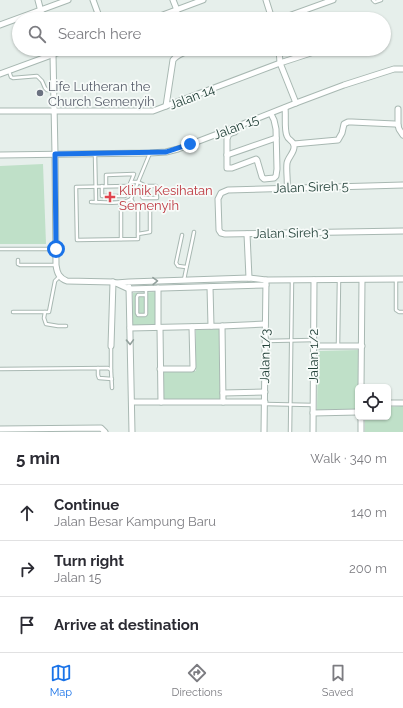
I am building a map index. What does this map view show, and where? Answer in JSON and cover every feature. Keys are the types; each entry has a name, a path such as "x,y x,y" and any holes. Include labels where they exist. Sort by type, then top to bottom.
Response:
{"street":[{"path":"38,0 41,10"},
{"path":"36,12 68,0"},
{"path":"93,0 97,12"},
{"path":"173,0 177,10"},
{"path":"171,12 203,0"},
{"path":"266,0 270,12"},
{"path":"300,12 333,0"},
{"path":"0,25 12,21"},
{"path":"0,74 42,56"},
{"path":"52,56 56,265 57,272 62,280 129,282 249,278 266,283"},
{"path":"166,106 173,60 176,56"},
{"path":"280,56 280,63 296,103"},
{"name":"Jalan 14","path":"0,111 153,111 302,56"},
{"name":"Jalan 15","path":"0,155 166,152 178,149 272,114 296,103 344,85 394,69 403,69"},
{"path":"285,108 287,138 294,144 338,140 342,134 344,124 348,122 398,125"},
{"path":"398,109 398,125 403,135"},
{"path":"234,128 235,132 229,134 227,139 227,168 232,168 256,159 262,177 264,179 274,178 276,176 277,169 275,124 272,114"},
{"path":"227,155 276,138"},
{"path":"288,188 287,165 294,150 294,144"},
{"name":"Jalan Sireh 5","path":"221,193 228,190 403,185"},
{"name":"Jalan Sireh 3","path":"221,193 218,199 219,230 221,234 403,231"},
{"path":"247,234 249,278"},
{"path":"115,282 129,289 146,289 210,287 292,280 403,279"},
{"name":"Jalan 1/2","path":"313,432 314,280"},
{"path":"361,384 362,280"},
{"path":"111,346 115,282"},
{"path":"129,282 132,432"},
{"name":"Jalan 1/3","path":"264,432 266,283"},
{"path":"210,287 211,326"},
{"path":"158,288 161,402"},
{"path":"130,328 265,324"},
{"path":"222,326 223,402"},
{"path":"160,369 192,369 192,327"},
{"path":"313,343 338,346 362,346"},
{"path":"223,393 265,392"},
{"path":"132,402 265,403"},
{"path":"391,403 403,403"},
{"path":"313,412 355,412"},
{"path":"361,420 361,432"},
{"path":"0,430 24,431 101,428 105,432"}],"lane":[{"path":"373,0 375,2 381,0"},
{"path":"9,70 11,77 13,78 37,76 47,90 54,91"},
{"path":"95,153 96,202"},
{"path":"91,202 121,202 128,201 132,198 150,153"},
{"path":"102,186 102,196 125,196 134,174 106,175 106,186"},
{"path":"131,182 138,182 146,186 156,186 157,198 142,197 146,186"},
{"path":"129,186 76,186 78,202 77,240 138,239 136,207 132,198"},
{"path":"121,202 121,239"},
{"path":"121,207 150,208 150,232 138,234"},
{"path":"184,281 194,232"},
{"path":"182,235 176,263 178,266 186,266"},
{"path":"0,250 56,249"},
{"path":"18,260 18,264 20,265 56,265"},
{"path":"13,312 48,312 55,281 59,276"},
{"path":"396,279 396,310 403,312"},
{"path":"290,432 292,280"},
{"path":"338,346 339,280"},
{"path":"146,289 146,295 146,314 138,315 137,296 146,295"},
{"path":"45,312 44,318 46,324 66,326"},
{"path":"265,341 291,340 313,343"},
{"path":"111,346 112,388"},
{"path":"98,368 99,378 112,378"},
{"path":"0,369 108,368 112,370"},
{"path":"265,403 313,405"}],"green space":[{"path":"43,164 46,244 0,244 0,166"},
{"path":"155,292 156,325 133,325 133,293"},
{"path":"219,329 220,400 164,399 163,372 196,371 196,330"},
{"path":"358,350 358,384 355,384 355,409 317,410 318,351"},
{"path":"403,406 403,432 365,432 365,420 391,420 391,407"}],"place":[{"name":"Life Lutheran the Church Semenyih","path":"40,93"},
{"name":"Klinik Kesihatan Semenyih","path":"110,197"}],"route":[{"path":"56,249 55,154 166,152 190,144"}]}
